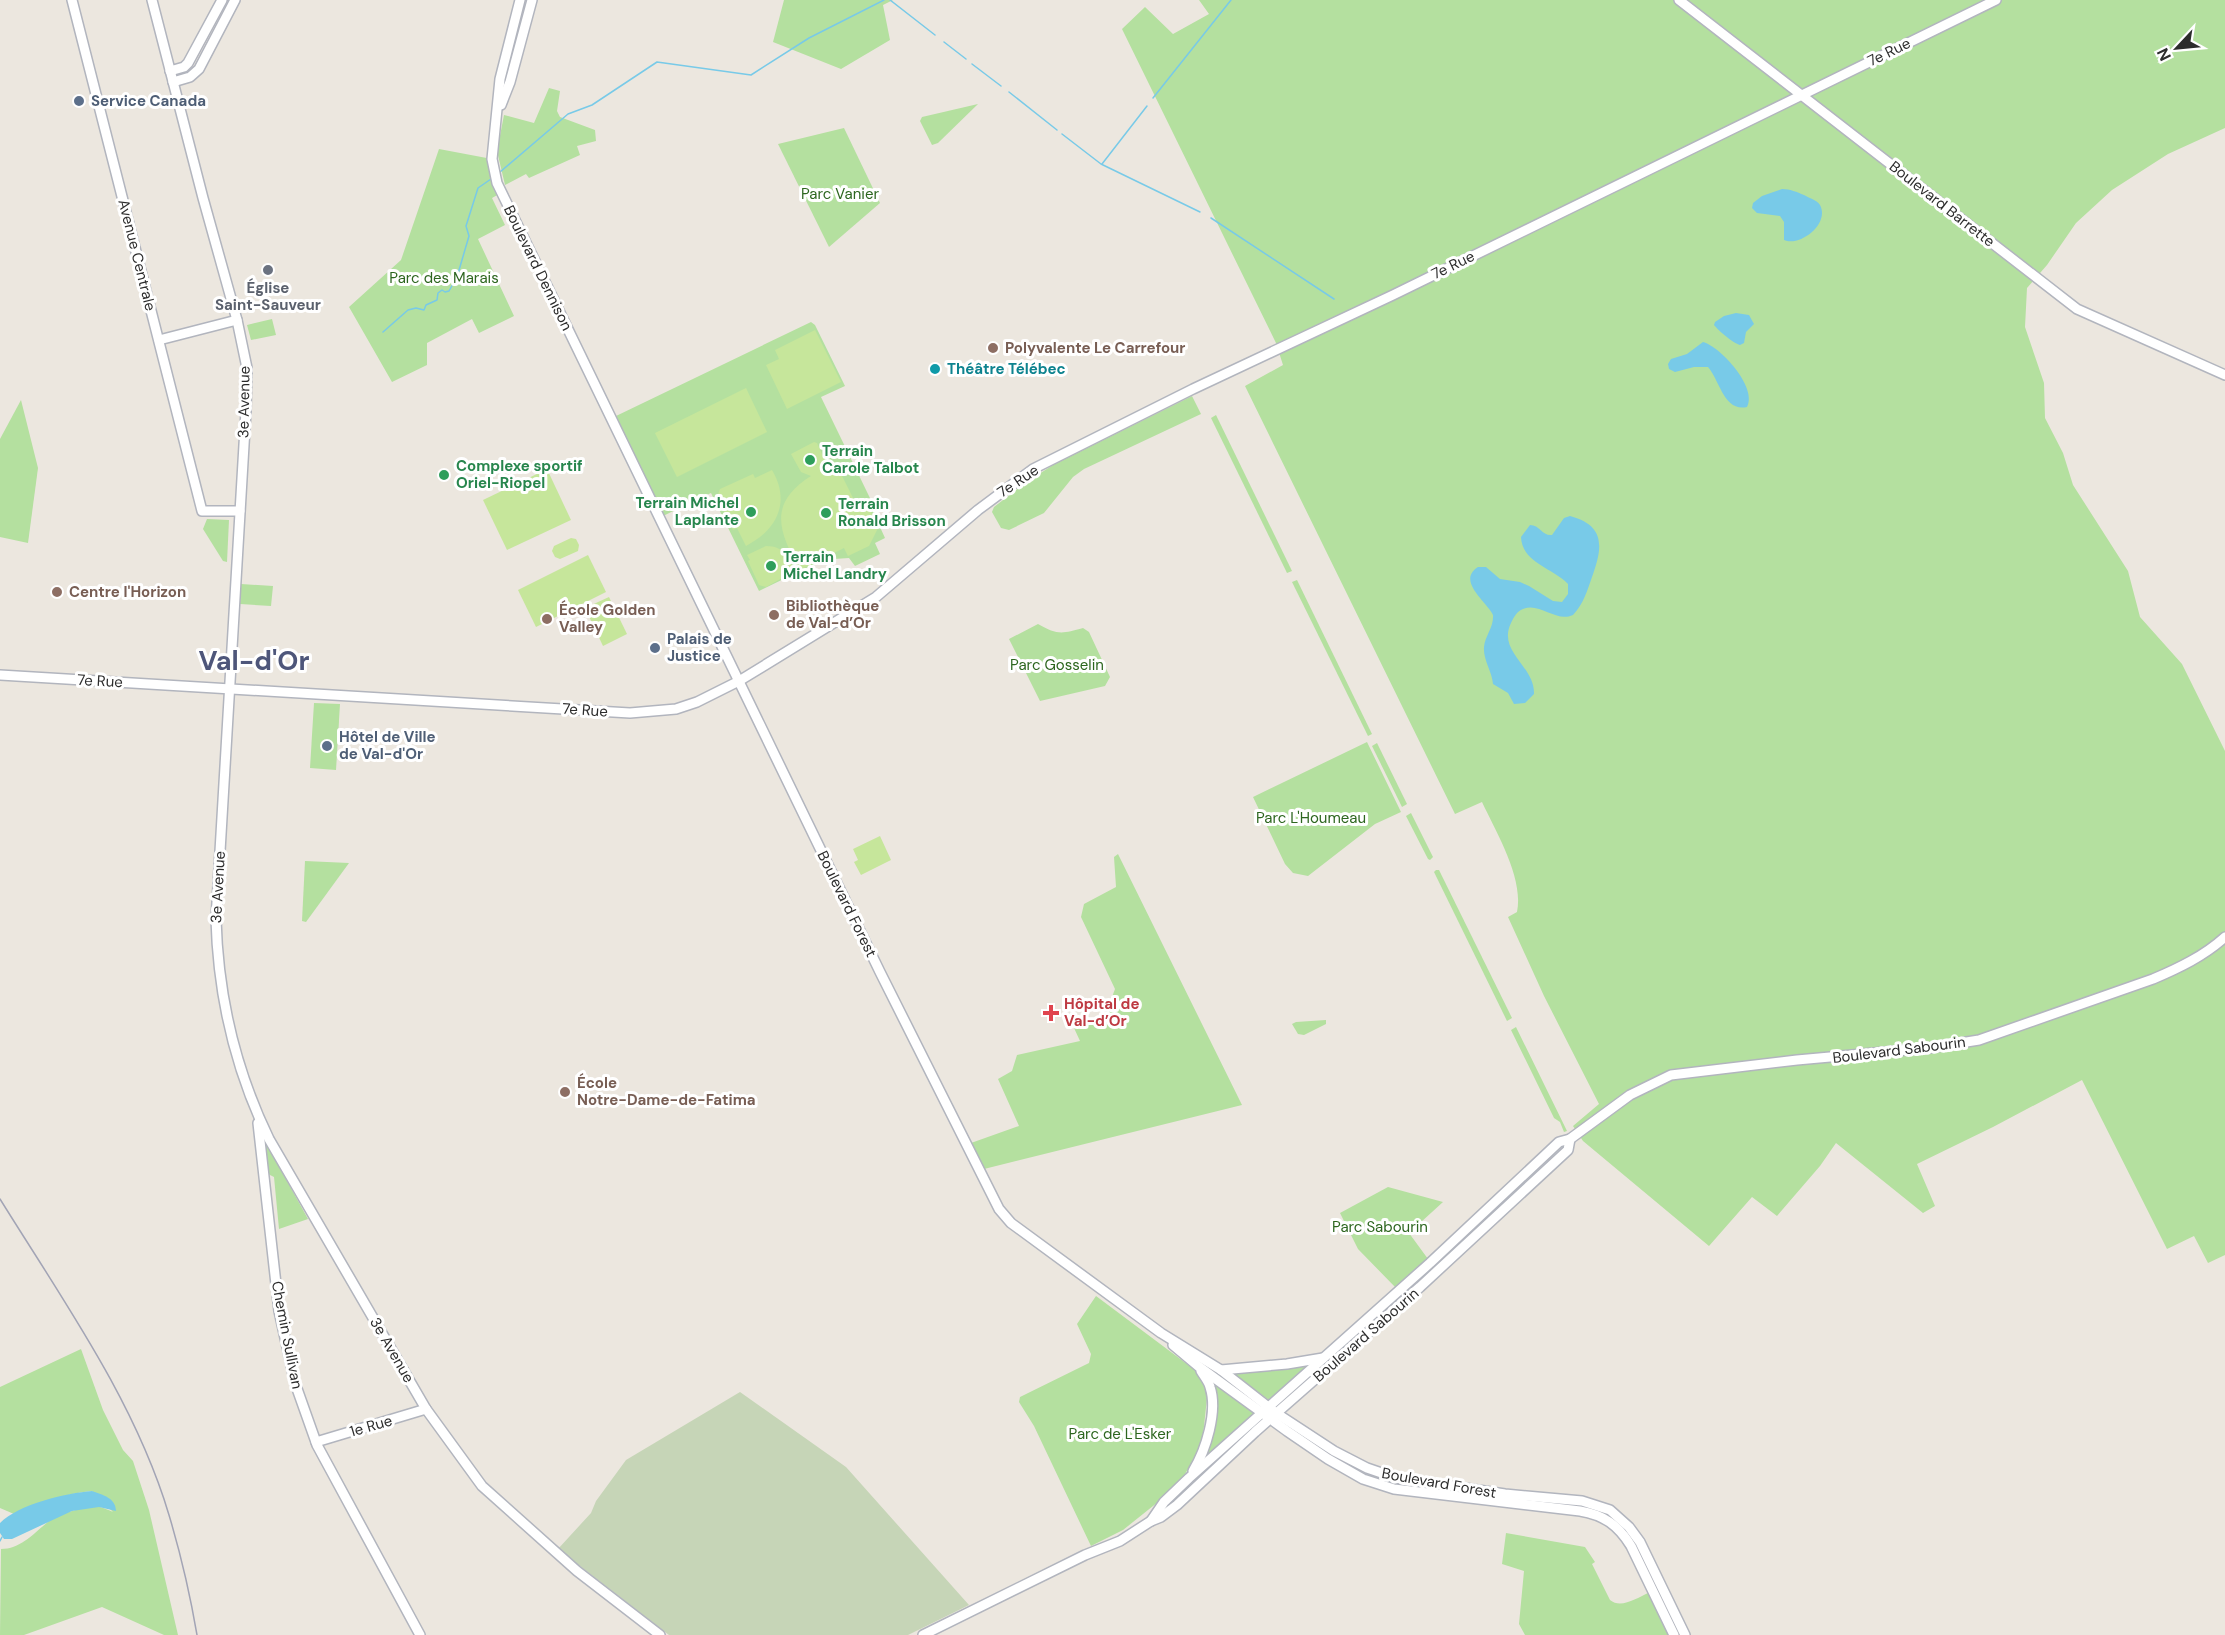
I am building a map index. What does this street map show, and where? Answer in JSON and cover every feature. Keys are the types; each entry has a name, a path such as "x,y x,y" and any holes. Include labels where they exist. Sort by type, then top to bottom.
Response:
{"street":[{"name":"Avenue Centrale","path":"72,0 202,511 240,511"},
{"name":"3e Avenue","path":"152,0 237,320 247,377 216,919 220,973 235,1049 257,1114 269,1139 426,1409 482,1486 577,1571 660,1635"},
{"path":"171,71 184,67 188,63 222,0"},
{"path":"173,82 190,77 199,69 235,0"},
{"name":"Boulevard Dennison","path":"520,0 500,79 492,159 496,183 609,414"},
{"name":"Boulevard Dennison","path":"497,116 510,82 532,0"},
{"name":"Boulevard Barrette","path":"1679,0 2077,309 2225,375"},
{"name":"7e Rue","path":"0,675 646,713 676,709 697,702 739,681 876,597 978,510 1033,469 1192,389 1393,295 1996,0"},
{"path":"159,340 237,320"},
{"name":"Boulevard Forest","path":"609,414 880,972 999,1209 1011,1223 1161,1333 1221,1370 1269,1413 1328,1459 1363,1479 1394,1489 1580,1511 1595,1514 1612,1523 1622,1532 1631,1546 1674,1635"},
{"name":"Boulevard Sabourin","path":"923,1635 1085,1555 1120,1541 1161,1517 1177,1504 1323,1358 1430,1263 1559,1142 1570,1139 1630,1095 1671,1075 1797,1060 1929,1048 1979,1040 2153,979 2178,968 2214,947 2225,937"},
{"name":"Chemin Sullivan","path":"257,1114 279,1311 295,1383 316,1442 420,1635"},
{"name":"Boulevard Sabourin","path":"1151,1521 1164,1502 1189,1478 1420,1287 1568,1150 1570,1139"},
{"name":"Boulevard Forest","path":"1161,1333 1198,1366 1269,1413 1366,1468 1396,1478 1505,1494 1582,1501 1610,1510 1629,1527 1640,1542 1685,1635"},
{"path":"1221,1370 1323,1358"},
{"path":"1189,1478 1208,1438 1213,1404 1210,1386 1198,1366"},
{"name":"1e Rue","path":"316,1442 426,1409"}],"green space":[{"path":"784,0 893,0 883,5 890,40 841,69 773,42"},
{"path":"1199,0 2225,0 2225,128 2168,154 2112,190 2076,223 2047,265 2027,288 2025,327 2044,383 2045,418 2063,453 2073,485 2128,571 2140,617 2182,664 2225,751 2225,1255 2208,1263 2194,1236 2167,1249 2082,1080 1917,1164 1935,1206 1923,1213 1836,1143 1820,1166 1777,1216 1752,1197 1709,1246 1583,1141 1573,1126 1599,1104 1544,996 1508,917 1517,912 1518,899 1513,870 1501,841 1482,802 1455,814 1245,386 1283,365 1276,343 1122,29 1145,7 1173,34 1209,14"},
{"path":"549,88 560,91 557,111 560,117 595,130 596,141 577,146 580,155 529,178 526,174 505,185 497,151 504,115 534,123"},
{"path":"978,104 938,143 932,145 920,121 922,117"},
{"name":"Parc Vanier","path":"844,128 880,203 829,247 778,144"},
{"name":"Parc des Marais","path":"439,149 492,159 501,193 492,198 505,225 478,239 514,316 479,333 472,319 427,343 427,365 392,382 349,307 401,260"},
{"path":"272,319 276,335 251,340 247,325"},
{"path":"811,322 815,325 845,386 821,397 883,525 880,527 885,538 875,543 880,554 855,566 849,558 834,559 831,556 759,591 711,493 663,516 616,416"},
{"path":"815,330 841,382 787,409 766,365 779,359 775,350"},
{"path":"746,388 767,432 677,477 655,433"},
{"path":"1192,396 1201,414 1084,469 1073,477 1044,513 1009,530 1001,528 992,512 994,507 1025,483 1053,465"},
{"path":"21,400 38,468 28,543 0,537 0,439"},
{"path":"1216,415 1292,571 1287,573 1211,418"},
{"name":"Terrain Ronald Brisson","path":"814,442 817,443 828,467 836,464 858,508 867,503 878,528 869,546 848,556 844,548 800,570 786,543 781,518 788,497 797,486 811,476 801,472 791,454"},
{"path":"547,469 571,520 507,550 483,500"},
{"name":"Terrain Michel Laplante","path":"772,470 780,493 778,514 766,532 746,546 737,528 733,530 717,497 720,489 753,474 755,478"},
{"path":"207,519 229,520 227,562 223,561 203,529"},
{"path":"571,538 576,539 579,545 578,551 560,559 555,557 552,551 554,546"},
{"name":"Terrain Michel Landry","path":"766,546 781,550 795,571 766,587 759,585 747,555"},
{"path":"588,555 606,592 536,627 518,590"},
{"path":"1297,580 1372,734 1368,736 1292,582"},
{"path":"241,584 273,586 271,606 240,604"},
{"path":"609,597 627,634 603,646 585,608"},
{"name":"Parc Gosselin","path":"1038,624 1055,632 1083,628 1089,632 1110,677 1105,686 1040,701 1009,639"},
{"path":"314,703 340,704 336,770 310,768"},
{"name":"Parc L'Houmeau","path":"1367,742 1401,812 1375,824 1308,876 1293,873 1285,864 1253,797"},
{"path":"1377,743 1407,804 1402,807 1372,746"},
{"path":"1411,813 1433,857 1430,860 1406,816"},
{"path":"880,836 891,860 861,875 854,862 858,860 853,849"},
{"path":"1118,854 1242,1105 984,1169 971,1143 1019,1126 998,1079 1012,1071 1017,1055 1080,1041 1074,1028 1087,1023 1102,1024 1115,989 1081,917 1084,904 1116,887 1114,857"},
{"path":"305,861 349,863 306,922 302,921"},
{"path":"1439,870 1512,1018 1507,1021 1434,872"},
{"path":"1326,1020 1326,1024 1304,1035 1298,1034 1292,1024 1296,1022"},
{"path":"1516,1027 1567,1131 1564,1132 1560,1122 1554,1118 1511,1030"},
{"path":"263,1141 308,1219 279,1229 274,1177 266,1173"},
{"name":"Parc Sabourin","path":"1388,1187 1443,1202 1409,1233 1428,1259 1396,1288 1358,1249 1340,1213"},
{"name":"Parc de L'Esker","path":"1096,1296 1195,1370 1205,1387 1207,1398 1202,1445 1178,1486 1123,1530 1091,1546 1034,1426 1019,1402 1020,1397 1089,1363 1091,1354 1077,1324"},
{"path":"81,1349 103,1410 123,1450 133,1461 149,1510 178,1635 164,1635 102,1607 24,1635 0,1635 1,1549 21,1543 53,1518 66,1513 95,1507 102,1507 113,1512 92,1491 52,1499 14,1514 0,1508 0,1387"},
{"path":"1307,1366 1269,1400 1234,1375 1235,1373"},
{"path":"1214,1383 1255,1413 1200,1462 1213,1385"},
{"path":"740,1392 846,1467 969,1605 908,1635 669,1635 558,1549 591,1513 596,1501 626,1460"},
{"path":"1506,1533 1585,1547 1595,1562 1592,1564 1610,1600 1624,1603 1648,1593 1669,1635 1525,1635 1519,1624 1524,1571 1502,1564"}],"water":[{"path":"1782,189 1801,194 1815,200 1820,205 1821,219 1817,226 1812,232 1798,240 1784,240 1784,222 1780,216 1757,213 1752,208 1753,203 1762,196"},
{"path":"1736,313 1749,315 1754,324 1746,332 1744,343 1740,345 1714,325 1724,316"},
{"path":"1703,342 1711,345 1728,360 1743,379 1749,399 1747,407 1733,405 1728,400 1708,367 1694,367 1675,372 1669,369 1668,364 1671,359 1687,354"},
{"path":"1570,516 1582,520 1596,532 1599,540 1598,557 1585,597 1573,615 1560,616 1529,608 1517,613 1511,623 1508,633 1509,642 1512,651 1529,675 1534,694 1525,703 1514,704 1508,693 1493,684 1484,647 1493,615 1471,585 1470,579 1478,567 1486,567 1500,579 1520,582 1553,601 1562,602 1568,594 1568,584 1532,559 1523,546 1521,537 1530,525 1552,535 1564,518"},
{"path":"92,1491 111,1500 116,1511 99,1507 72,1511 12,1539 4,1539 0,1533 0,1523 19,1510 56,1497"}],"waterway":[{"path":"500,172 568,114 592,105 657,62 751,75 809,38 884,0"},
{"path":"890,0 935,35"},
{"path":"1153,98 1231,0"},
{"path":"944,42 966,59"},
{"path":"972,64 1001,86"},
{"path":"1009,92 1057,130"},
{"path":"1102,164 1147,106"},
{"path":"1062,134 1101,164 1200,212"},
{"path":"383,332 408,310 416,308 424,310 426,305 437,300 438,293 442,290 449,291 457,277 469,236 466,226 478,188 491,179"},
{"path":"1211,218 1334,299"},
{"path":"0,1541 2,1537"}],"railway":[{"path":"0,1199 95,1352 137,1432 155,1473 169,1515 185,1575 197,1635"}],"place":[{"name":"Service Canada","path":"79,101"},
{"name":"Église Saint-Sauveur","path":"268,270"},
{"name":"Polyvalente Le Carrefour","path":"993,348"},
{"name":"Théâtre Télébec","path":"935,369"},
{"name":"Terrain Carole Talbot","path":"810,460"},
{"name":"Complexe sportif Oriel-Riopel","path":"444,475"},
{"name":"Terrain Michel Laplante","path":"751,512"},
{"name":"Terrain Ronald Brisson","path":"826,513"},
{"name":"Terrain Michel Landry","path":"771,566"},
{"name":"Centre l'Horizon","path":"57,592"},
{"name":"Bibliothèque de Val-d’Or","path":"774,615"},
{"name":"École Golden Valley","path":"547,619"},
{"name":"Palais de Justice","path":"655,648"},
{"name":"Hôtel de Ville de Val-d'Or","path":"327,746"},
{"name":"Hôpital de Val-d’Or","path":"1051,1013"},
{"name":"École Notre-Dame-de-Fatima","path":"565,1092"}],"district":[{"name":"Val-d'Or","path":"254,661"}]}
